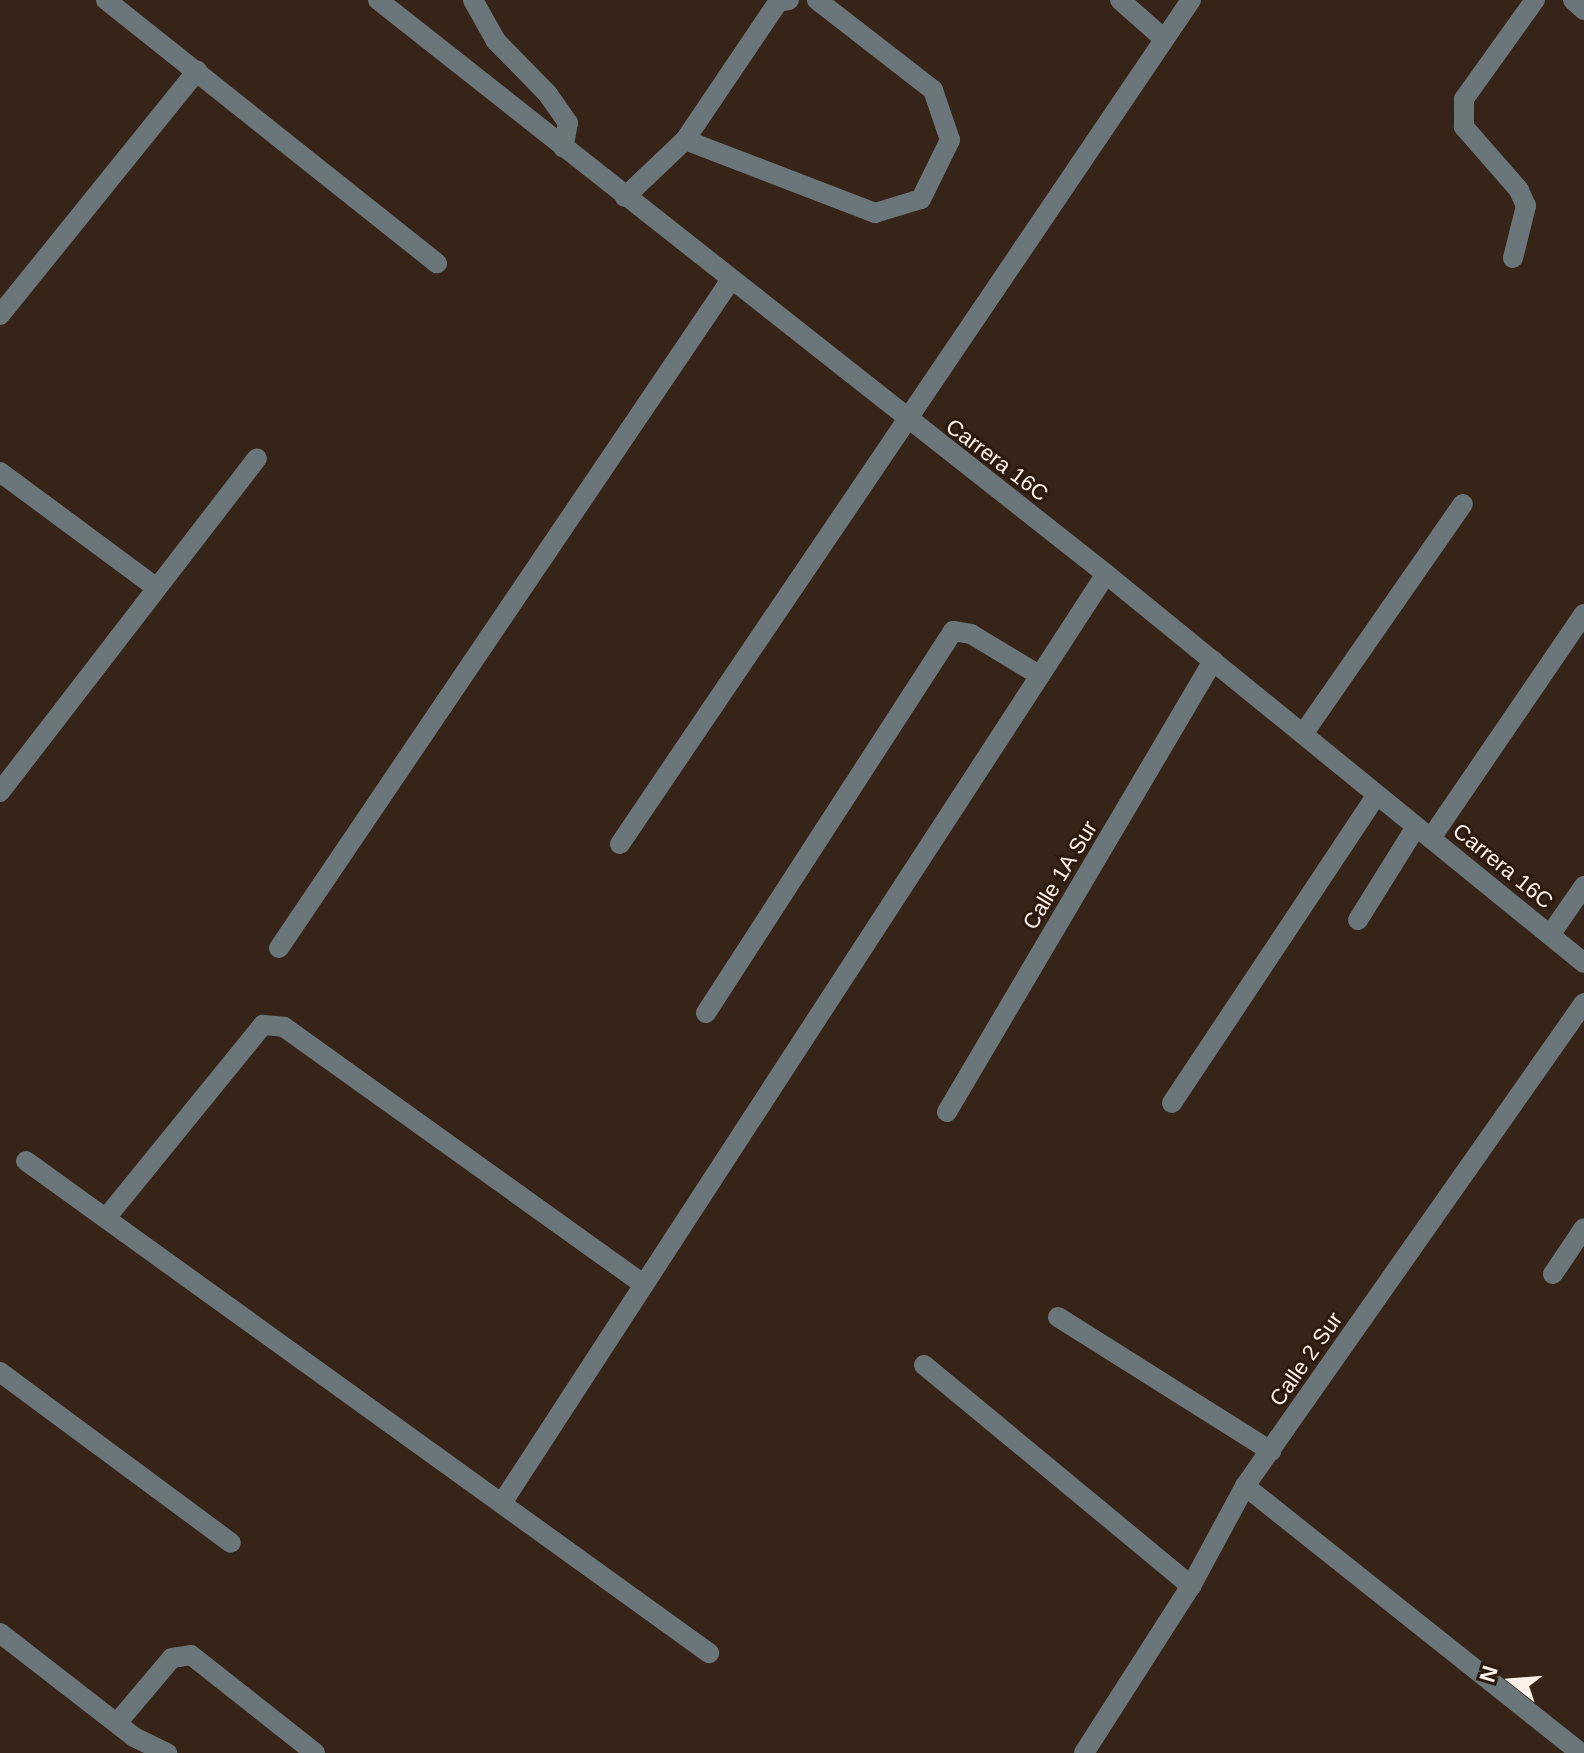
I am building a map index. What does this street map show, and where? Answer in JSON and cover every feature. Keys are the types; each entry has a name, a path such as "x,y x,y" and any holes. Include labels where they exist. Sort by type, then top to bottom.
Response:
{"street":[{"path":"106,0 437,263"},
{"name":"Carrera 16C","path":"378,0 908,423 1106,574 1584,963"},
{"path":"473,0 496,41 547,93 568,123 563,148"},
{"path":"625,197 685,140 769,14 778,2 789,0"},
{"path":"685,140 875,213 921,199 950,140 933,90 817,0"},
{"path":"1120,0 1163,38"},
{"path":"620,844 908,423 1191,0"},
{"path":"1513,258 1526,206 1519,190 1464,127 1464,99 1535,0"},
{"path":"1573,0 1584,10"},
{"path":"0,315 197,71"},
{"path":"279,948 730,281"},
{"path":"0,792 257,458"},
{"path":"0,472 157,588"},
{"path":"1303,734 1463,504"},
{"path":"502,1503 642,1283 1106,574"},
{"path":"1358,920 1584,614"},
{"path":"706,1013 953,631 971,634 1039,675"},
{"name":"Calle 1A Sur","path":"947,1112 1213,661"},
{"path":"1172,1103 1377,795"},
{"path":"1550,935 1584,886"},
{"name":"Calle 2 Sur","path":"1084,1753 1191,1586 1245,1486 1582,1011"},
{"path":"106,1218 263,1025 284,1027 642,1283"},
{"path":"26,1161 709,1653"},
{"path":"1553,1274 1584,1228"},
{"path":"1058,1317 1271,1451"},
{"path":"924,1365 1191,1586"},
{"path":"0,1372 231,1543"},
{"path":"1245,1486 1581,1753"},
{"path":"0,1633 117,1723 167,1753"},
{"path":"117,1723 172,1658 191,1655 315,1753"}]}
